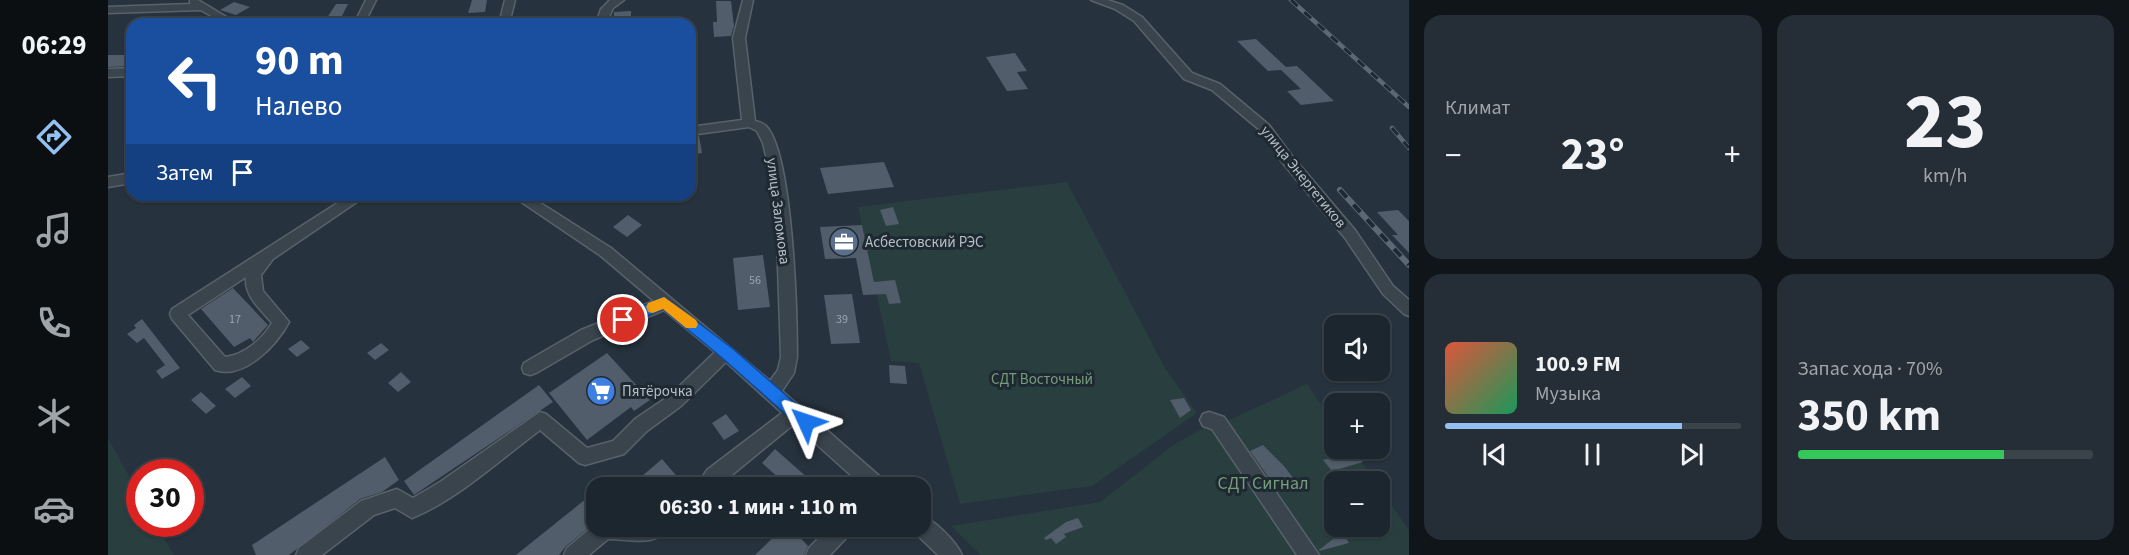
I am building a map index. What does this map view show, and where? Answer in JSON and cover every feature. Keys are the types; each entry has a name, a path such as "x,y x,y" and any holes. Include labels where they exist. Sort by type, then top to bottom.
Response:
{"street":[{"path":"191,0 222,18"},
{"path":"362,18 371,0"},
{"path":"506,18 510,0"},
{"path":"603,18 605,10 612,2 619,0"},
{"path":"696,130 749,123 739,38 748,0"},
{"name":"улица Энергетиков","path":"1096,0 1119,7 1138,19 1188,76 1216,87 1265,128 1287,159 1350,234 1388,290 1409,310"},
{"path":"108,10 201,7"},
{"path":"108,73 126,72"},
{"name":"улица Заломова","path":"749,123 762,129 767,140 775,165 784,231 789,357 786,373 772,392"},
{"path":"108,182 126,179"},
{"path":"268,255 254,275 254,286 258,296 281,322 277,332 243,360 221,366 178,314 268,255 351,201"},
{"path":"527,201 606,252 796,412 867,477"},
{"path":"530,368 587,335 664,303"},
{"path":"306,555 368,508 397,498 412,508 447,488 540,420 585,457 618,448 641,425 683,393 726,352"},
{"path":"712,477 796,412"},
{"path":"1209,420 1218,423 1309,555"},
{"path":"931,535 952,555"},
{"path":"574,555 595,537"},
{"path":"816,555 833,537"}],"green space":[{"name":"СДТ Восточный","path":"1067,182 1165,368 1197,413 1092,486 960,504 919,363 891,361 858,207"},
{"name":"СДТ Сигнал","path":"1307,384 1324,409 1324,459 1359,459 1368,471 1324,471 1324,537 1390,537 1390,503 1409,530 1409,555 981,555 951,526 1100,502 1176,443 1204,428 1225,422"},
{"path":"108,438 126,471 126,537 164,537 174,555 108,555"}],"building":[{"path":"472,0 487,0 485,12 468,13"},
{"path":"716,1 731,1 734,26 731,36 714,37 713,22 717,22"},
{"path":"234,2 250,7 236,15 220,10"},
{"path":"336,4 348,4 341,18 327,18"},
{"path":"631,11 631,18 614,18 614,12"},
{"path":"1256,39 1286,67 1297,66 1334,101 1301,105 1287,91 1301,89 1281,70 1268,71 1237,41"},
{"path":"1015,53 1027,71 1017,72 1028,89 1007,91 986,57"},
{"path":"108,55 126,55 126,66 108,67"},
{"path":"696,136 699,136 702,153 696,154"},
{"path":"884,162 894,187 828,194 820,168"},
{"path":"893,207 899,224 886,226 880,210"},
{"path":"1398,210 1409,221 1409,253 1392,235 1398,235 1377,212"},
{"path":"628,215 642,225 627,237 613,227"},
{"name":"Асбестовский РЭС","path":"862,225 874,282 895,280 901,303 889,304 886,294 863,295 856,258 825,259 820,227"},
{"path":"763,255 770,307 738,310 733,258"},
{"path":"233,288 268,325 253,342 250,338 234,347 201,309"},
{"path":"852,294 860,343 831,344 824,295"},
{"path":"142,319 180,368 162,379 156,371 165,365 144,338 137,343 127,334 136,328 134,325"},
{"path":"301,340 310,348 297,357 288,349"},
{"path":"381,343 389,350 375,360 367,353"},
{"path":"607,353 650,400 634,411 631,407 587,440 549,393"},
{"path":"889,365 905,366 907,384 890,383"},
{"path":"401,372 411,382 398,392 388,383"},
{"path":"242,377 251,386 235,398 225,389"},
{"path":"539,385 553,402 414,495 404,481"},
{"path":"201,392 216,406 206,414 191,400"},
{"path":"1184,398 1191,410 1180,418 1170,400"},
{"path":"726,414 739,431 724,440 712,423"},
{"path":"1263,445 1297,483 1277,485 1269,478 1250,451"},
{"path":"775,449 807,477 778,477 762,463"},
{"path":"385,457 399,480 382,492 360,499 289,555 256,555 252,545"},
{"path":"662,459 678,477 641,477"},
{"path":"1361,459 1363,462 1332,471 1323,460"},
{"path":"586,499 586,530 566,546 559,555 516,555"},
{"path":"1078,518 1083,527 1064,534 1066,537 1056,544 1051,538 1046,540 1044,538 1066,522"},
{"path":"774,537 799,537 808,546 804,555 755,555"},
{"path":"1336,537 1345,537 1349,543 1319,551"}],"railway":[{"path":"1291,0 1409,107"},
{"path":"1392,128 1409,148"},
{"path":"1340,190 1409,265"}],"slow traffic":[{"path":"653,307 664,303 691,324"}],"place":[{"name":"Асбестовский РЭС","path":"844,242"},
{"name":"Пятёрочка","path":"601,391"}],"route":[{"path":"623,320 664,303 726,352 806,422"}]}
